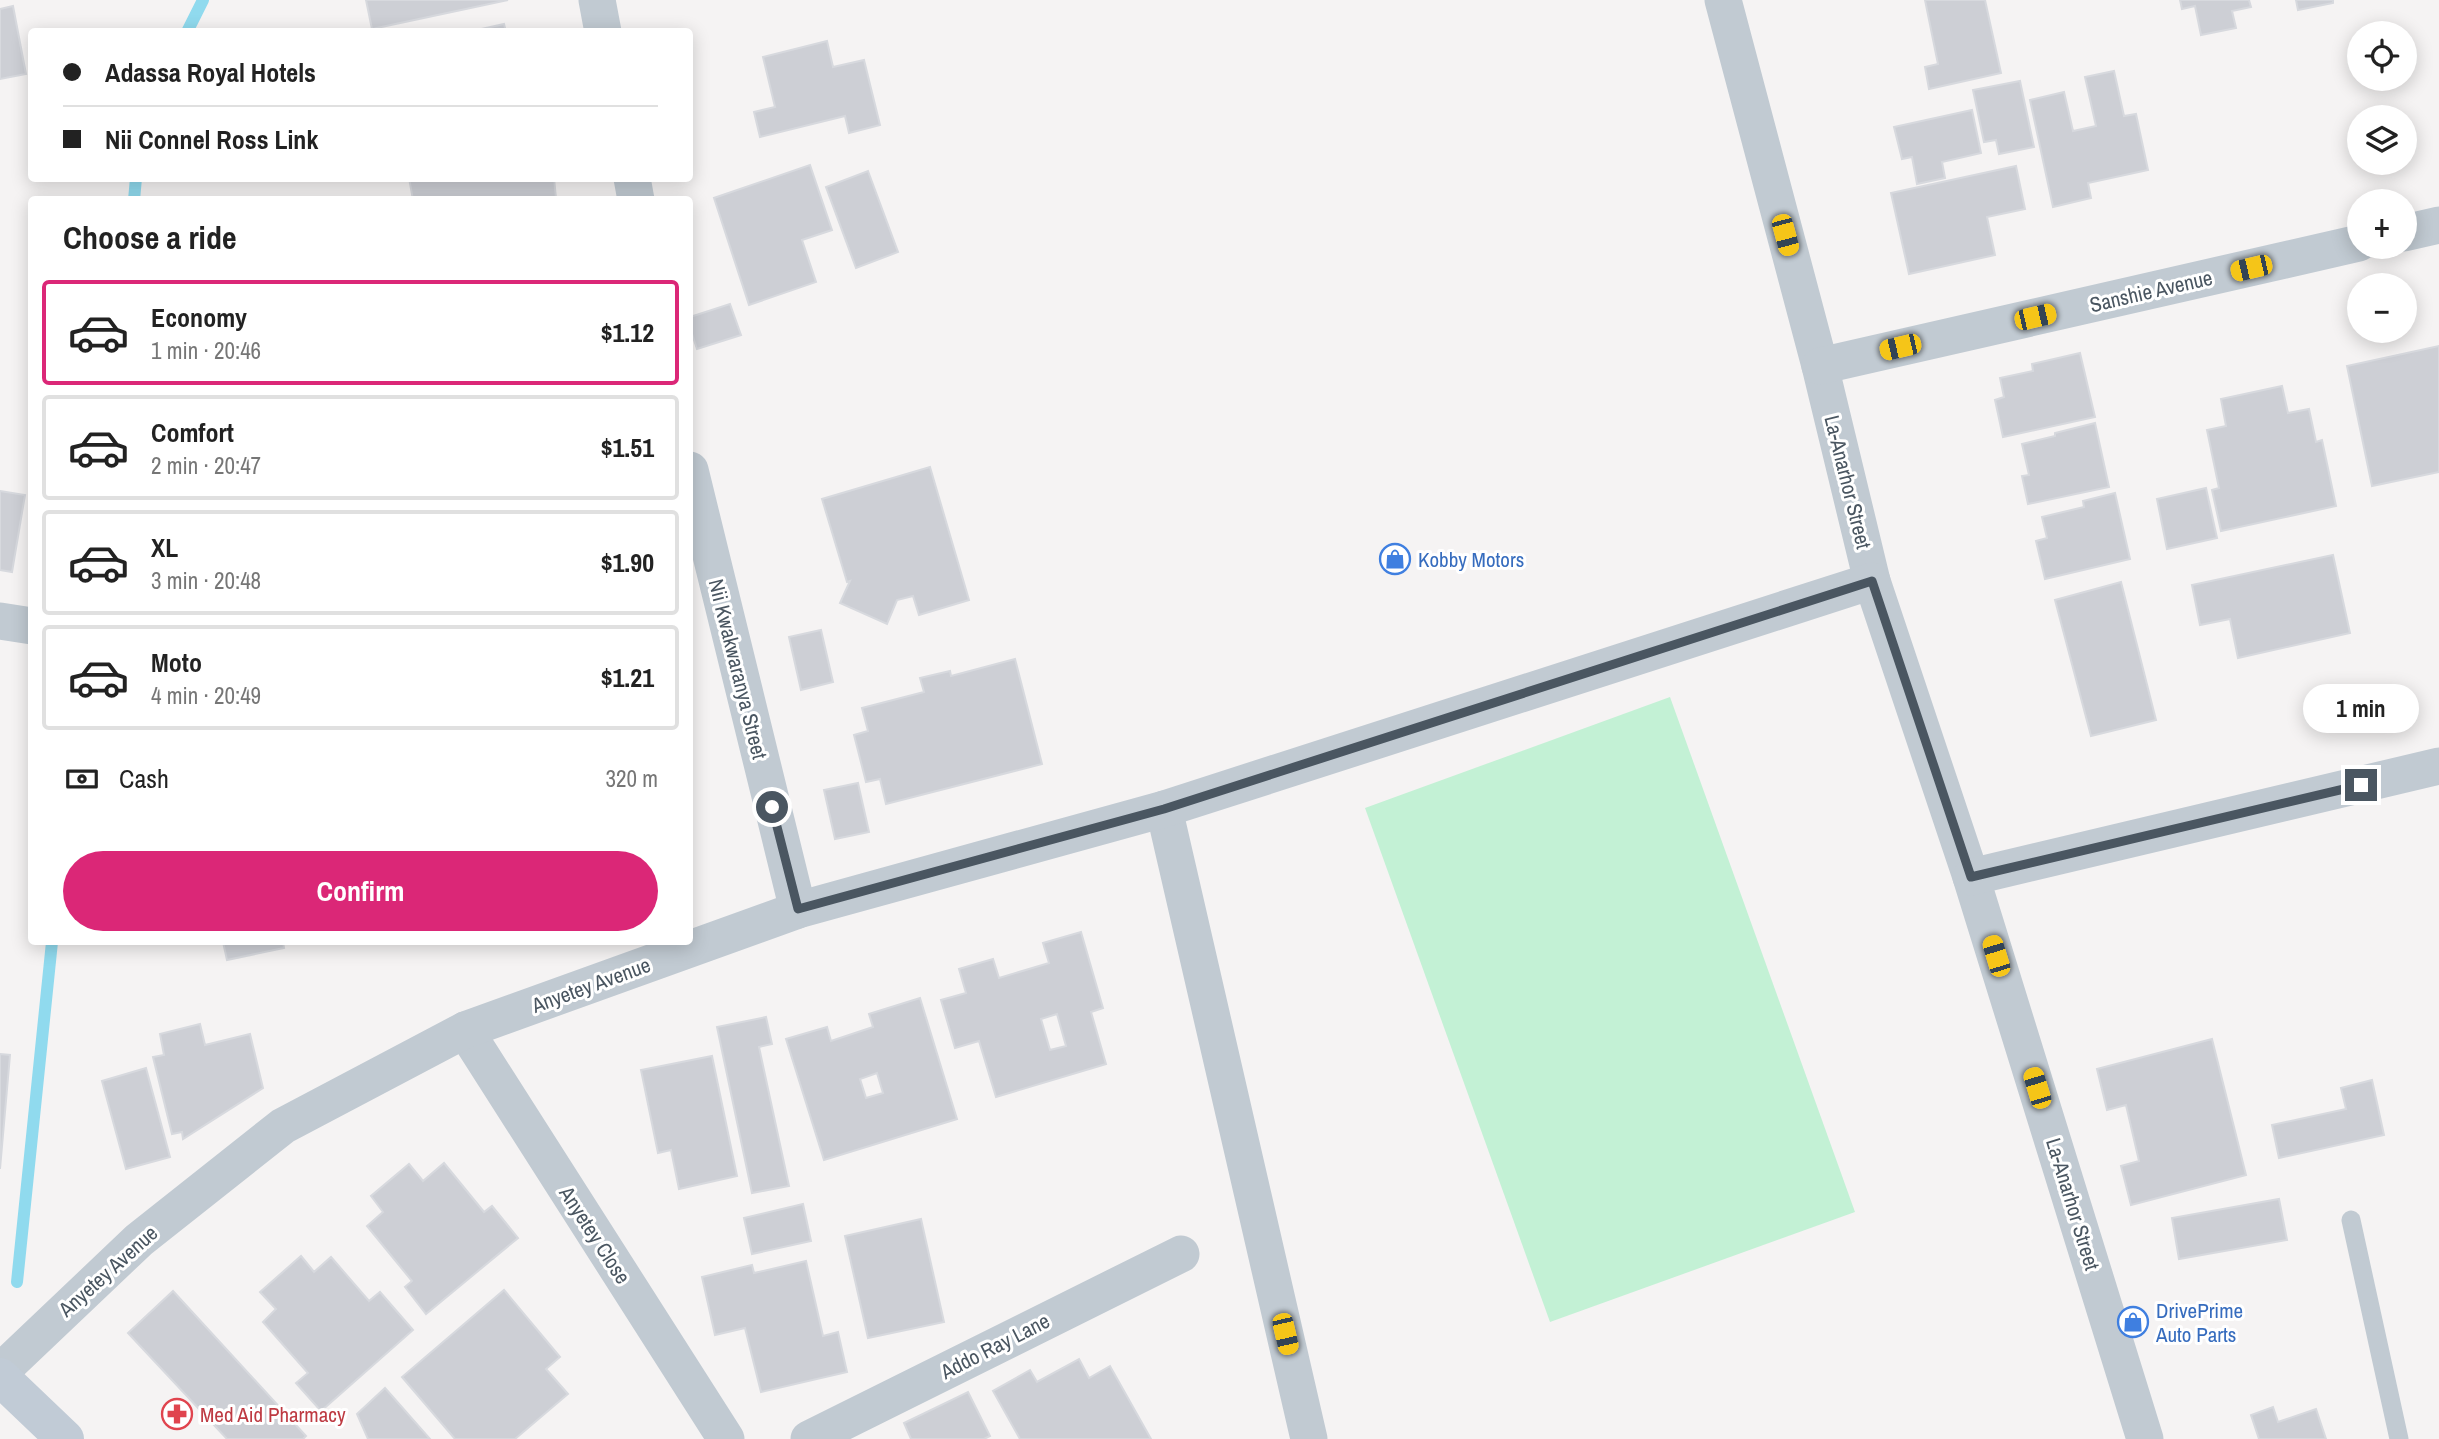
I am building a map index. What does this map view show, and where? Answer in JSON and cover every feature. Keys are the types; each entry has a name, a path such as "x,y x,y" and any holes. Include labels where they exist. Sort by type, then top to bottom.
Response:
{"main road":[{"path":"0,1377 65,1439"}],"street":[{"path":"597,0 602,28"},
{"name":"La-Anarhor Street","path":"1723,0 1820,366 1872,581 1971,877 2145,1439"},
{"path":"2417,230 2439,225"},
{"name":"Sanshie Avenue","path":"1820,366 2347,246"},
{"name":"Nii Kwakwaranya Street","path":"693,484 798,909"},
{"name":"Anyetey Avenue","path":"0,1372 139,1240 283,1126 465,1030 798,909 1164,809 1872,581"},
{"path":"0,621 28,625"},
{"path":"1971,877 2439,766"},
{"path":"1164,809 1310,1439"},
{"name":"Anyetey Close","path":"465,1030 726,1439"},
{"name":"Addo Ray Lane","path":"809,1439 1181,1254"}],"lane":[{"path":"2351,1220 2399,1439"}],"green space":[{"path":"1670,697 1855,1212 1550,1322 1365,808"}],"building":[{"path":"366,0 508,0 377,28 372,28"},
{"path":"1925,0 1985,0 2001,73 1929,89 1925,67 1938,64"},
{"path":"2180,0 2249,0 2251,7 2232,11 2236,28 2201,35 2195,6 2182,9"},
{"path":"2296,0 2333,0 2333,3 2298,10"},
{"path":"13,6 26,74 0,79 0,9"},
{"path":"504,24 505,28 486,28"},
{"path":"827,41 833,67 864,60 880,125 849,133 845,116 760,137 754,112 775,107 763,57"},
{"path":"2114,71 2124,116 2136,114 2148,170 2088,183 2091,198 2053,207 2030,100 2064,92 2073,131 2096,126 2085,77"},
{"path":"2020,81 2034,147 1999,154 1996,140 1984,142 1973,90"},
{"path":"1972,110 1981,153 1942,162 1945,178 1917,184 1912,157 1902,159 1894,127"},
{"path":"810,165 832,230 802,240 816,282 749,305 714,198"},
{"path":"2016,166 2025,209 1987,217 1995,255 1909,274 1891,193"},
{"path":"868,171 898,252 856,268 826,187"},
{"path":"410,182 554,182 556,196 412,196"},
{"path":"730,304 741,335 697,349 693,337 693,316"},
{"path":"2439,346 2439,472 2372,486 2347,366"},
{"path":"2080,353 2095,417 2003,437 1995,400 2004,397 2000,378 2033,371 2032,364"},
{"path":"2282,386 2288,413 2309,409 2316,442 2322,440 2336,506 2221,531 2212,490 2219,488 2207,430 2226,426 2221,399"},
{"path":"2095,423 2109,487 2028,504 2022,476 2029,475 2022,444"},
{"path":"930,467 969,600 919,615 913,596 897,600 887,624 840,603 850,581 847,582 822,499"},
{"path":"2206,488 2217,538 2167,549 2157,499"},
{"path":"0,491 25,495 12,572 0,570"},
{"path":"2115,493 2130,559 2045,579 2036,541 2047,538 2042,517 2084,507 2083,501"},
{"path":"2333,555 2350,633 2238,658 2230,619 2200,625 2192,585"},
{"path":"2121,582 2156,720 2091,736 2055,600"},
{"path":"821,630 833,682 801,690 789,637"},
{"path":"1015,659 1042,764 886,804 880,779 866,782 854,735 868,731 862,708 924,692 920,678 950,671 951,676"},
{"path":"858,783 869,832 835,839 824,790"},
{"path":"1081,932 1103,1008 1091,1012 1106,1064 996,1097 979,1041 955,1048 941,1000 966,993 959,969 993,959 999,978 1049,963 1043,943","holes":["1057,1014 1066,1046 1050,1050 1041,1019"]},
{"path":"224,945 284,945 284,948 227,960"},
{"path":"920,998 957,1119 824,1160 786,1039 827,1027 831,1041 873,1027 869,1014","holes":["877,1073 883,1093 866,1098 860,1079"]},
{"path":"766,1017 772,1044 759,1047 789,1186 752,1193 717,1027"},
{"path":"200,1024 205,1045 250,1034 263,1088 183,1139 182,1132 172,1134 153,1057 164,1055 160,1034"},
{"path":"2212,1039 2246,1175 2131,1205 2121,1166 2139,1161 2126,1105 2107,1110 2097,1069"},
{"path":"0,1054 10,1055 0,1169"},
{"path":"712,1056 737,1176 679,1189 671,1150 658,1153 641,1070"},
{"path":"146,1068 170,1157 126,1169 102,1081"},
{"path":"2372,1080 2384,1135 2279,1158 2272,1125 2346,1109 2341,1088"},
{"path":"444,1163 484,1212 492,1206 518,1238 426,1314 405,1287 412,1281 367,1226 383,1212 371,1196 409,1164 423,1181"},
{"path":"2279,1199 2287,1240 2179,1259 2172,1218"},
{"path":"803,1204 811,1241 752,1254 744,1218"},
{"path":"921,1219 944,1322 868,1338 845,1236"},
{"path":"301,1256 314,1272 331,1257 369,1301 380,1292 413,1330 321,1411 296,1383 308,1373 263,1322 276,1309 260,1292"},
{"path":"806,1261 823,1336 838,1332 847,1372 761,1392 745,1328 715,1335 702,1277 752,1265 754,1273"},
{"path":"504,1290 560,1357 546,1369 568,1394 515,1439 455,1439 402,1377"},
{"path":"173,1291 306,1436 303,1439 227,1439 128,1333"},
{"path":"1079,1359 1089,1378 1110,1366 1151,1439 1020,1439 993,1391 1030,1370 1037,1382"},
{"path":"385,1388 430,1439 368,1439 357,1414"},
{"path":"968,1392 990,1436 984,1439 911,1439 904,1423"},
{"path":"2273,1407 2278,1422 2316,1409 2326,1439 2259,1439 2251,1415"}],"waterway":[{"path":"189,28 203,0"},
{"path":"134,196 136,182"},
{"path":"17,1282 52,945"}],"place":[{"name":"Kobby Motors","path":"1395,559"},
{"name":"DrivePrime Auto Parts","path":"2133,1322"},
{"name":"Med Aid Pharmacy","path":"177,1414"}],"route":[{"path":"772,807 798,909 1164,809 1872,581 1971,877 2361,785"}]}
